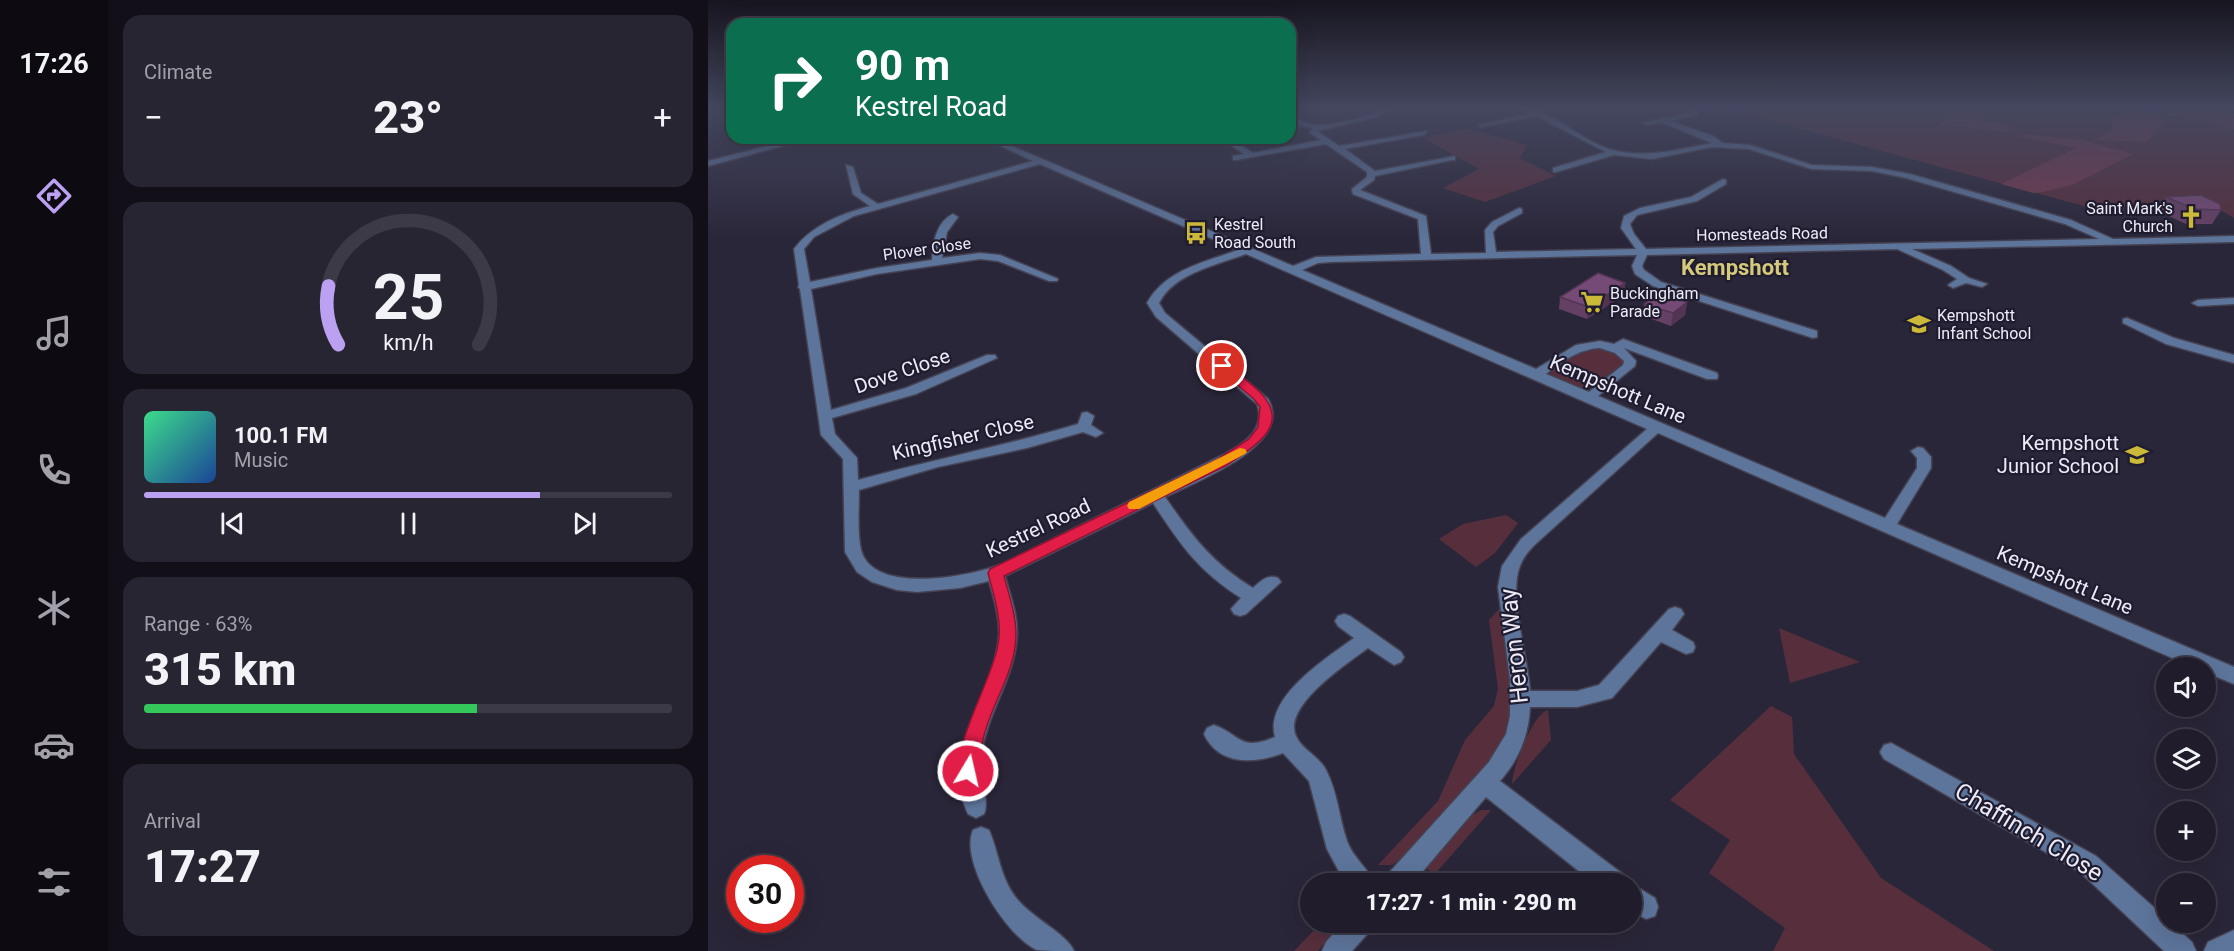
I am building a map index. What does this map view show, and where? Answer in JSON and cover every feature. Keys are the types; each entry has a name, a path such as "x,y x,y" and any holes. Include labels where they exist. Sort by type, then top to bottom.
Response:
{"street":[{"path":"708,164 746,151"},
{"name":"Kempshott Lane","path":"1018,151 2234,676"},
{"path":"1245,151 1251,155"},
{"path":"1236,158 1271,151"},
{"path":"1344,151 1372,174"},
{"path":"1610,151 1657,156 1683,151"},
{"path":"1766,151 1806,166 1830,169 1872,169 1907,176 2082,226 2111,241"},
{"path":"1562,170 1614,153"},
{"path":"1372,174 1452,158"},
{"name":"Kestrel Road","path":"1041,161 876,206 827,225 803,243 798,254 824,416 831,440 849,455 853,552 861,566 876,577 896,583 924,585 952,583 995,573 1235,455 1253,442 1264,428 1267,413 1263,402 1160,315 1153,303 1159,291 1173,280 1247,250"},
{"path":"849,167 857,194 876,206"},
{"path":"1372,174 1370,179 1355,191 1423,218 1426,257"},
{"path":"1724,183 1694,200 1642,210 1629,216 1626,228 1643,252 1637,266 1644,277 1658,284 1813,334"},
{"path":"1491,256 1488,232 1495,224 1518,216"},
{"path":"936,221 951,219 942,231 938,242 938,262"},
{"name":"Homesteads Road","path":"1292,270 1324,259 2234,239"},
{"path":"1898,246 1947,268 1965,280 1982,284"},
{"name":"Plover Close","path":"803,287 870,273 991,256 1055,280"},
{"path":"1953,285 1965,280"},
{"path":"2198,303 2234,301"},
{"path":"2216,302 2234,315"},
{"path":"2126,327 2234,359"},
{"path":"1616,349 1623,343 1712,376"},
{"path":"1535,376 1580,346 1598,344 1616,349 1629,358 1629,366 1595,394"},
{"name":"Dove Close","path":"824,416 911,392 995,357"},
{"name":"Kingfisher Close","path":"851,487 944,460 1027,444 1089,425"},
{"name":"Heron Way","path":"1406,873 1512,749 1521,724 1519,669 1506,587 1512,563 1528,542 1656,428"},
{"path":"1888,526 1924,468 1924,457 1918,451"},
{"path":"1155,495 1186,539 1207,563 1230,582 1254,597"},
{"path":"976,807 970,790 968,771 971,753 982,713 1004,661 1008,636 1006,614 995,573"},
{"path":"1240,609 1272,582"},
{"path":"1521,699 1577,699 1605,692 1676,614"},
{"path":"1344,621 1394,657"},
{"path":"1660,632 1686,646"},
{"path":"1354,873 1339,854 1335,844 1324,794 1315,768 1287,742 1283,720 1291,702 1368,638"},
{"path":"1214,734 1230,748 1244,753 1264,752 1287,742"},
{"name":"Chaffinch Close","path":"1891,752 2088,864 2182,951"},
{"path":"1485,783 1601,873"},
{"path":"981,838 990,875 1009,911 1021,924 1061,951"},
{"path":"1335,951 1351,933"},
{"path":"2217,951 2234,943"}],"shaded area":[{"path":"1447,151 1524,151 1520,158 1556,176 1485,202 1443,188 1479,169"},
{"path":"1883,151 2234,151 2234,218 2212,205 2172,199 2102,211"},
{"path":"2069,151 2123,151 2133,154 2072,185 2043,192 2033,193 2001,184"},
{"path":"1596,347 1613,351 1624,361 1598,383 1557,366 1581,350"},
{"path":"1553,369 1597,388 1587,388 1582,392 1549,376"},
{"path":"1506,515 1518,523 1495,553 1476,567 1439,539 1463,524"},
{"path":"1500,608 1511,695 1511,718 1500,750 1465,792 1401,859 1392,865 1378,865 1438,801 1465,740 1494,706 1498,689 1489,620"},
{"path":"1779,628 1860,662 1790,683"},
{"path":"1771,706 1792,717 1794,754 1881,878 1994,951 1773,951 1785,928 1709,873 1730,840 1670,800"},
{"path":"1548,710 1551,740 1512,784 1519,755 1530,731 1542,713"},
{"path":"1481,810 1491,810 1436,873 1432,873 1425,867 1469,817"},
{"path":"1311,933 1333,933 1318,951 1294,951"}],"building":[{"path":"2201,195 2220,204 2221,210 2194,209 2166,197"},
{"path":"1598,273 1625,283 1588,307 1560,297"},
{"path":"1658,293 1687,302 1673,313 1644,304"}],"slow traffic":[{"path":"1134,506 1240,452"}],"place":[{"name":"Saint Mark's Church","path":"2191,217"},
{"name":"Kestrel Road South","path":"1196,233"},
{"name":"Buckingham Parade","path":"1592,302"},
{"name":"Kempshott Infant School","path":"1919,324"},
{"name":"Kempshott Junior School","path":"2137,455"}],"district":[{"name":"Kempshott","path":"1735,267"}],"route":[{"path":"968,771 975,733 1004,661 1008,636 1006,614 995,573 1040,553 1222,462 1253,442 1264,428 1266,406 1258,396 1222,366"}]}
